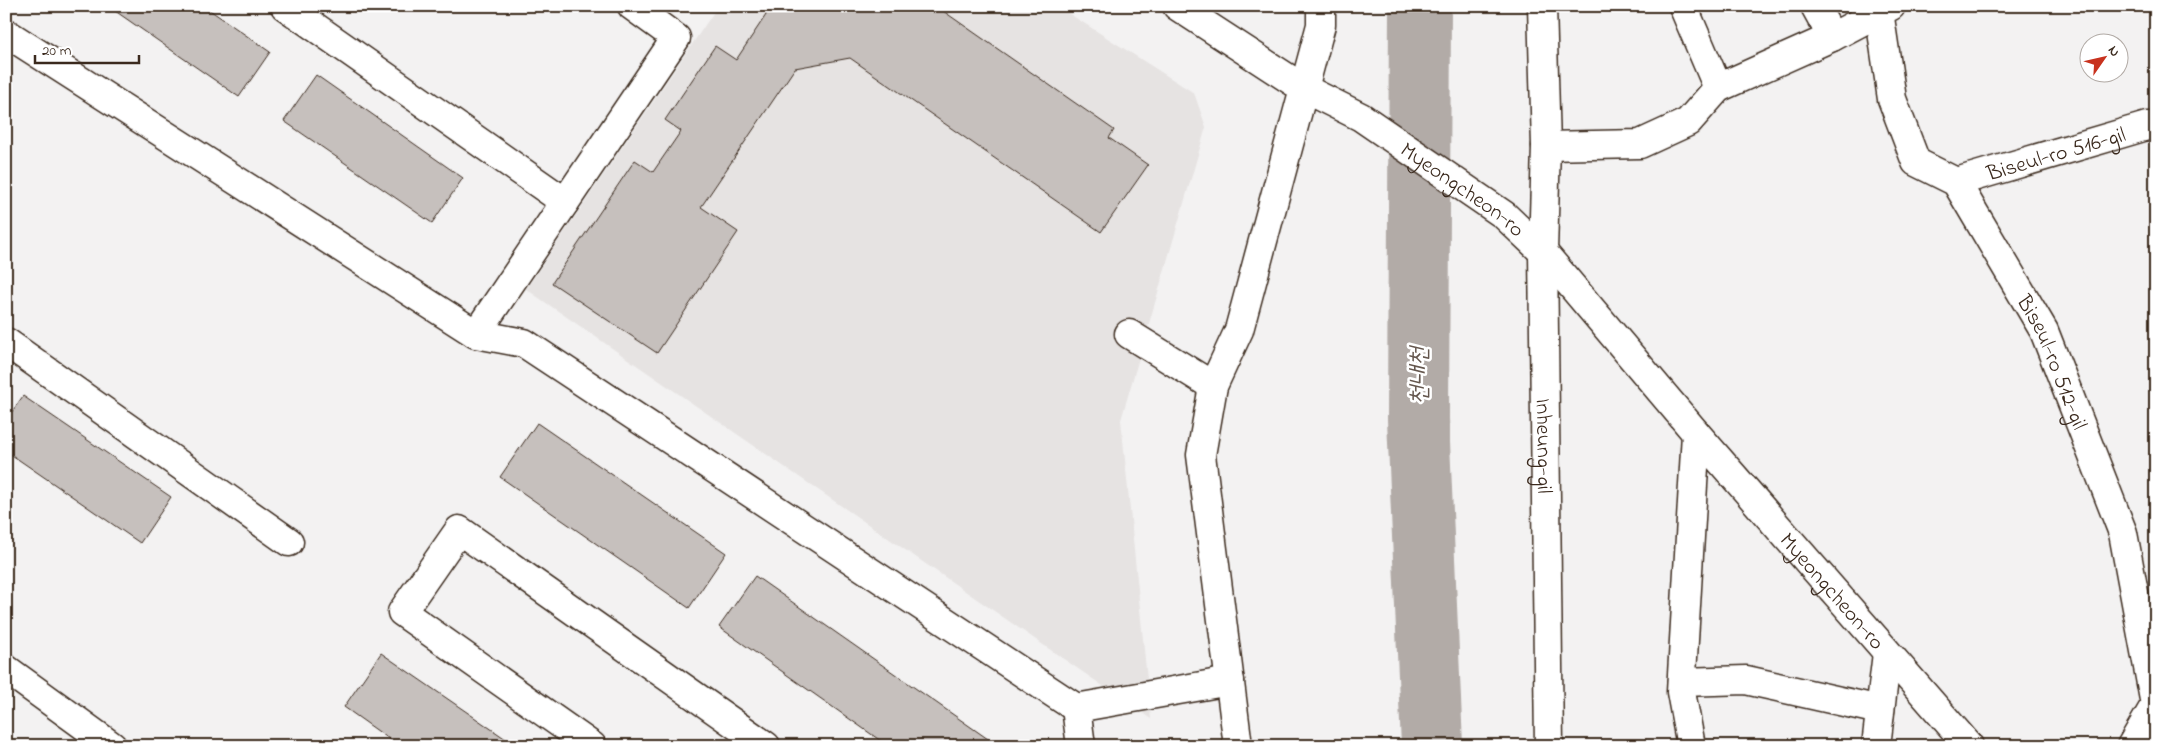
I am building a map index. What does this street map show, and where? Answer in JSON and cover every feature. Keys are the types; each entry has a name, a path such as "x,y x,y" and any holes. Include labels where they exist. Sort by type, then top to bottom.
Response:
{"street":[{"path":"285,6 566,202"},
{"path":"476,334 676,38 632,6"},
{"name":"Myeongcheon-ro","path":"1177,6 1303,88 1361,117 1504,215 1543,252 1696,433 1969,746"},
{"path":"1238,746 1201,455 1213,386 1238,330 1321,25 1321,6"},
{"name":"Inheung-gil","path":"1542,6 1546,146 1543,252 1549,746"},
{"path":"1683,6 1718,88"},
{"path":"1815,6 1832,37"},
{"path":"1546,146 1640,144 1688,122 1718,88 1832,37 1885,9 1892,99 1916,162 1956,182"},
{"path":"6,33 476,334 524,343 1076,708 1230,681"},
{"name":"Biseul-ro 516-gil","path":"1956,182 2147,126 2156,126"},
{"name":"Biseul-ro 512-gil","path":"1956,182 2044,331 2123,532 2155,705 2131,746"},
{"path":"1129,334 1213,386"},
{"path":"6,342 290,542"},
{"path":"1692,746 1681,692 1696,433"},
{"path":"592,746 402,612 460,530 766,746"},
{"path":"1876,746 1888,653"},
{"path":"6,669 112,746"},
{"path":"1682,682 1746,680 1880,710"},
{"path":"1076,708 1081,746"}],"shaded area":[{"path":"718,6 1057,6 1194,93 1206,127 1121,420 1151,719 526,289"}],"building":[{"path":"108,6 204,6 270,52 239,97"},
{"path":"765,6 936,6 1114,130 1109,138 1148,165 1101,232 850,58 795,68 701,207 738,232 657,353 552,283 635,160 653,172 681,131 665,120 715,46 736,60 766,15"},
{"path":"316,75 463,178 432,223 284,121"},
{"path":"23,396 171,497 140,543 6,451 6,420"},
{"path":"537,423 726,553 689,608 500,477"},
{"path":"755,576 998,746 888,746 719,627"},
{"path":"381,653 516,746 399,746 344,707"}],"waterway":[{"name":"천내천","path":"1420,6 1418,419 1432,746"}]}
